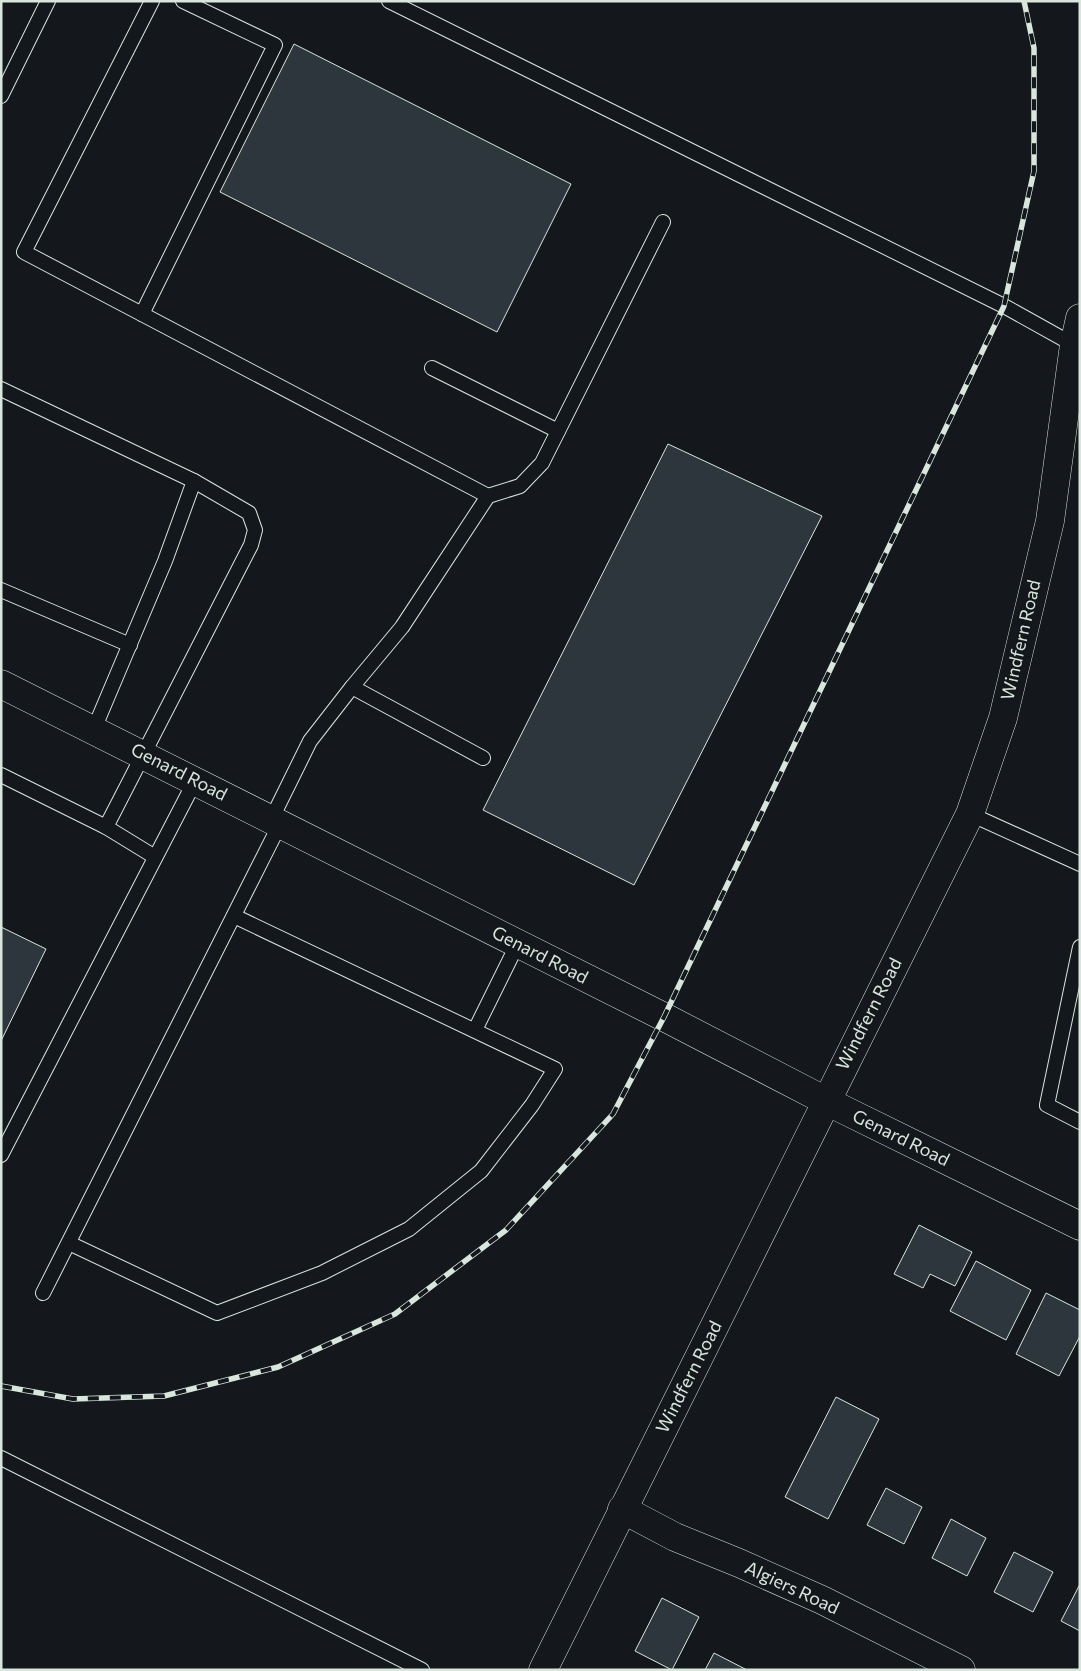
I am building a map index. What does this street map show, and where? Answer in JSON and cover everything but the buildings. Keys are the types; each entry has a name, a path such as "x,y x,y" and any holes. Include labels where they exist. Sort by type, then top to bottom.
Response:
{"street":[{"name":"Windfern Road","path":"543,1670 970,814 1003,718 1050,521 1074,345 1080,318"},
{"name":"Genard Road","path":"1,684 518,943 826,1101 1080,1226"},
{"name":"Algiers Road","path":"622,1509 675,1537 822,1600 961,1670"}],"lane":[{"path":"1,96 48,1"},
{"path":"152,1 24,252 488,496"},
{"path":"142,314 275,45 183,1"},
{"path":"389,1 996,302 1074,345"},
{"path":"43,1293 234,916 310,741 402,627 488,496 520,486 542,463 663,222"},
{"path":"432,368 558,431"},
{"path":"1,390 194,481 249,513 255,530 251,545 106,828"},
{"path":"94,730 165,562 194,481"},
{"path":"1,590 130,645"},
{"path":"352,687 483,758"},
{"path":"1,775 106,828 155,857"},
{"path":"1,1155 195,781"},
{"path":"970,814 1080,864"},
{"path":"69,1243 217,1312 322,1274 409,1229 481,1171 532,1105 555,1068 234,916"},
{"path":"475,1030 518,943"},
{"path":"1080,947 1047,1105 1080,1122"},
{"path":"1,1458 422,1670"}],"railway":[{"path":"1,1386 73,1399 164,1396 278,1367 395,1314 506,1230 613,1114 664,1017 1004,306 1034,171 1034,48 1024,1"}]}
